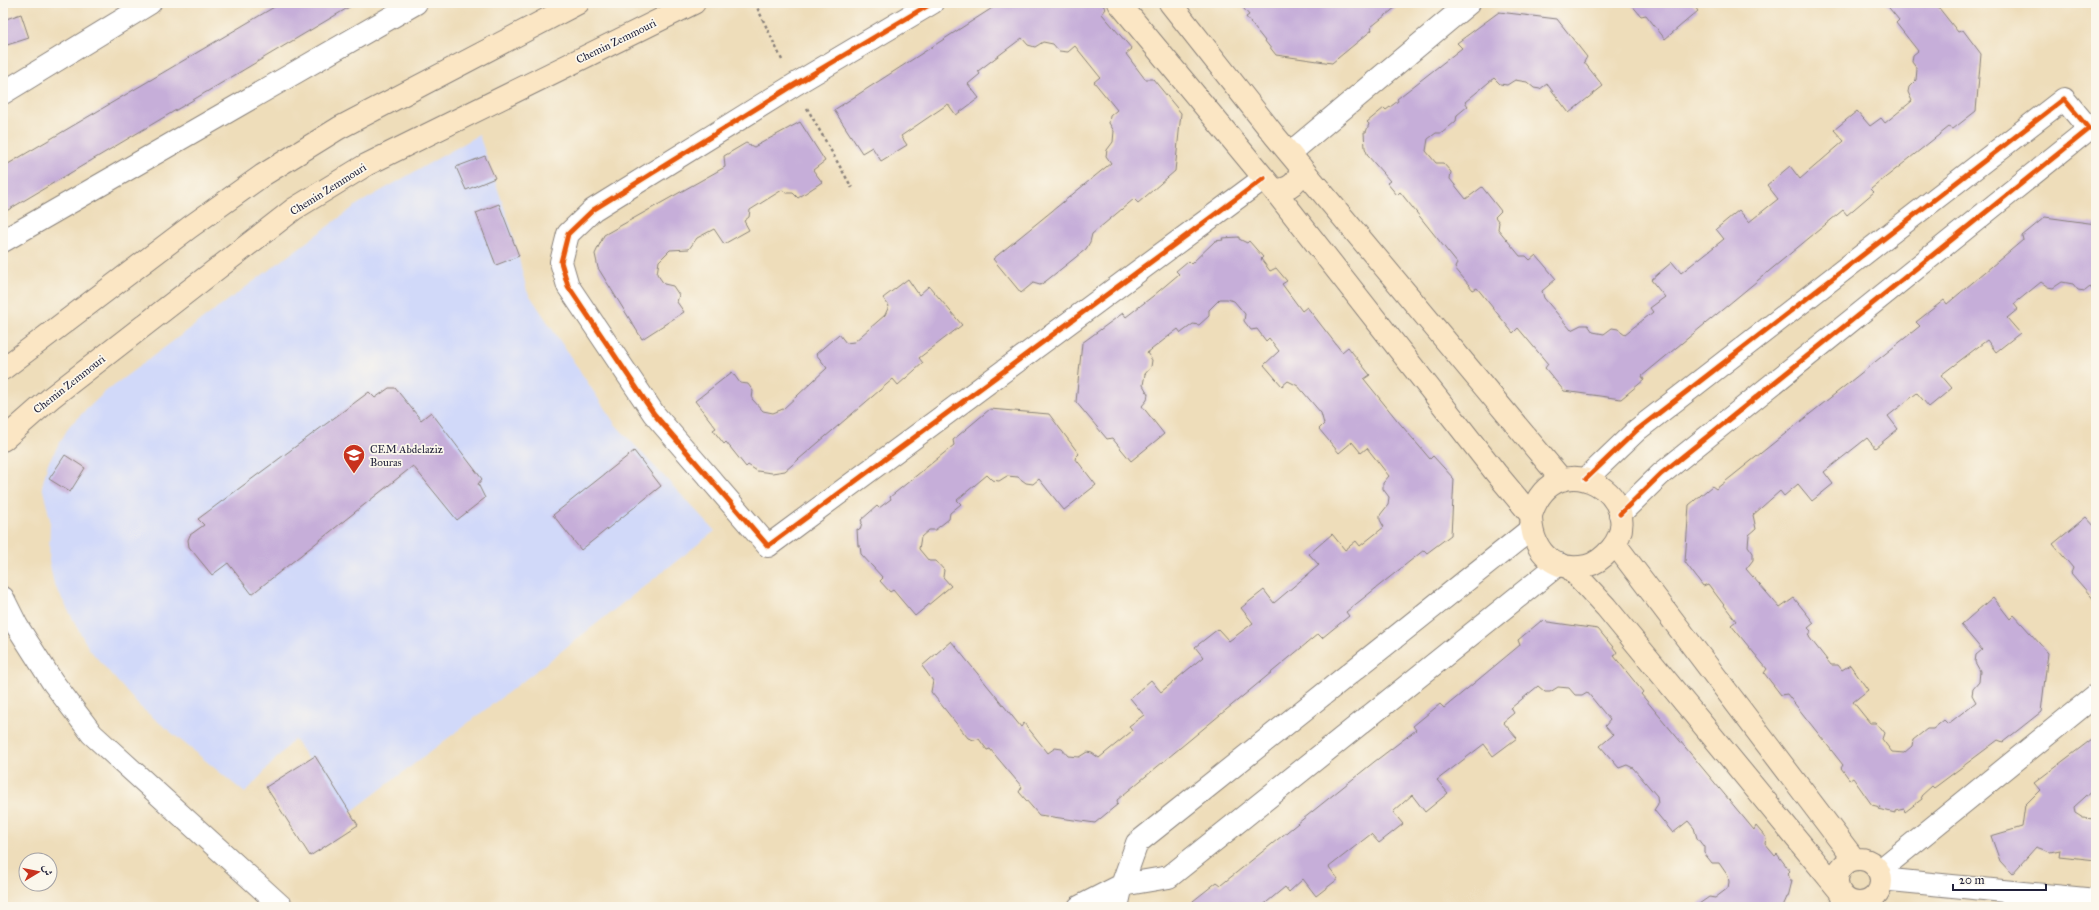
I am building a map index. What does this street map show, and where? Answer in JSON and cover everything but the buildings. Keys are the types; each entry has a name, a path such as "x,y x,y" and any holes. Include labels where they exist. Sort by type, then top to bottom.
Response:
{"street":[{"path":"3,93 150,3"},
{"path":"3,241 416,3"},
{"path":"3,369 190,227 263,175 339,128 578,3"},
{"name":"Chemin Zemmouri","path":"3,440 52,397 294,209 366,165 694,3"},
{"path":"932,3 794,85 593,210 568,234 561,262 568,286 654,414 768,546 1269,184"},
{"path":"1119,3 1246,155 1486,460 1531,522 1540,551 1564,566 1606,607 1847,901 1862,903 1876,895 1879,889 1880,875 1875,865 1868,860 1854,859 1847,861 1837,874 1836,881 1847,901"},
{"path":"1170,3 1275,136 1562,480"},
{"path":"1296,160 1469,3"},
{"path":"1586,479 1636,430 2064,99 2089,130 1661,474 1620,514"},
{"path":"1246,155 1248,148 1260,137 1275,136"},
{"path":"1269,184 1283,190 1290,187 1300,174 1296,160"},
{"path":"1079,907 1122,885 1169,877 1564,566 1587,566 1603,558 1615,544 1620,529 1620,514 1616,502 1608,491 1598,484 1586,479 1574,478 1562,480 1552,485 1542,493 1535,503 1531,522 1137,843 1122,885 1117,907"},
{"path":"1615,544 1854,859"},
{"path":"3,598 17,626 52,681 92,734 282,907"},
{"path":"1880,875 2096,695"},
{"path":"1880,875 2096,900"}],"shaded area":[{"name":"CEM Abdelaziz Bouras","path":"479,135 511,227 527,291 615,424 715,531 527,678 347,815 294,739 245,793 139,706 89,649 54,584 49,562 50,519 42,486 48,463 70,425 106,391 358,204"}],"cycle path":[{"path":"932,3 794,85 593,210 568,234 561,262 568,286 654,414 768,546 1264,178"},
{"path":"1586,479 1637,430 2064,99 2089,129 1661,474 1620,514"}],"place":[{"name":"CEM Abdelaziz Bouras","path":"354,474"}]}
